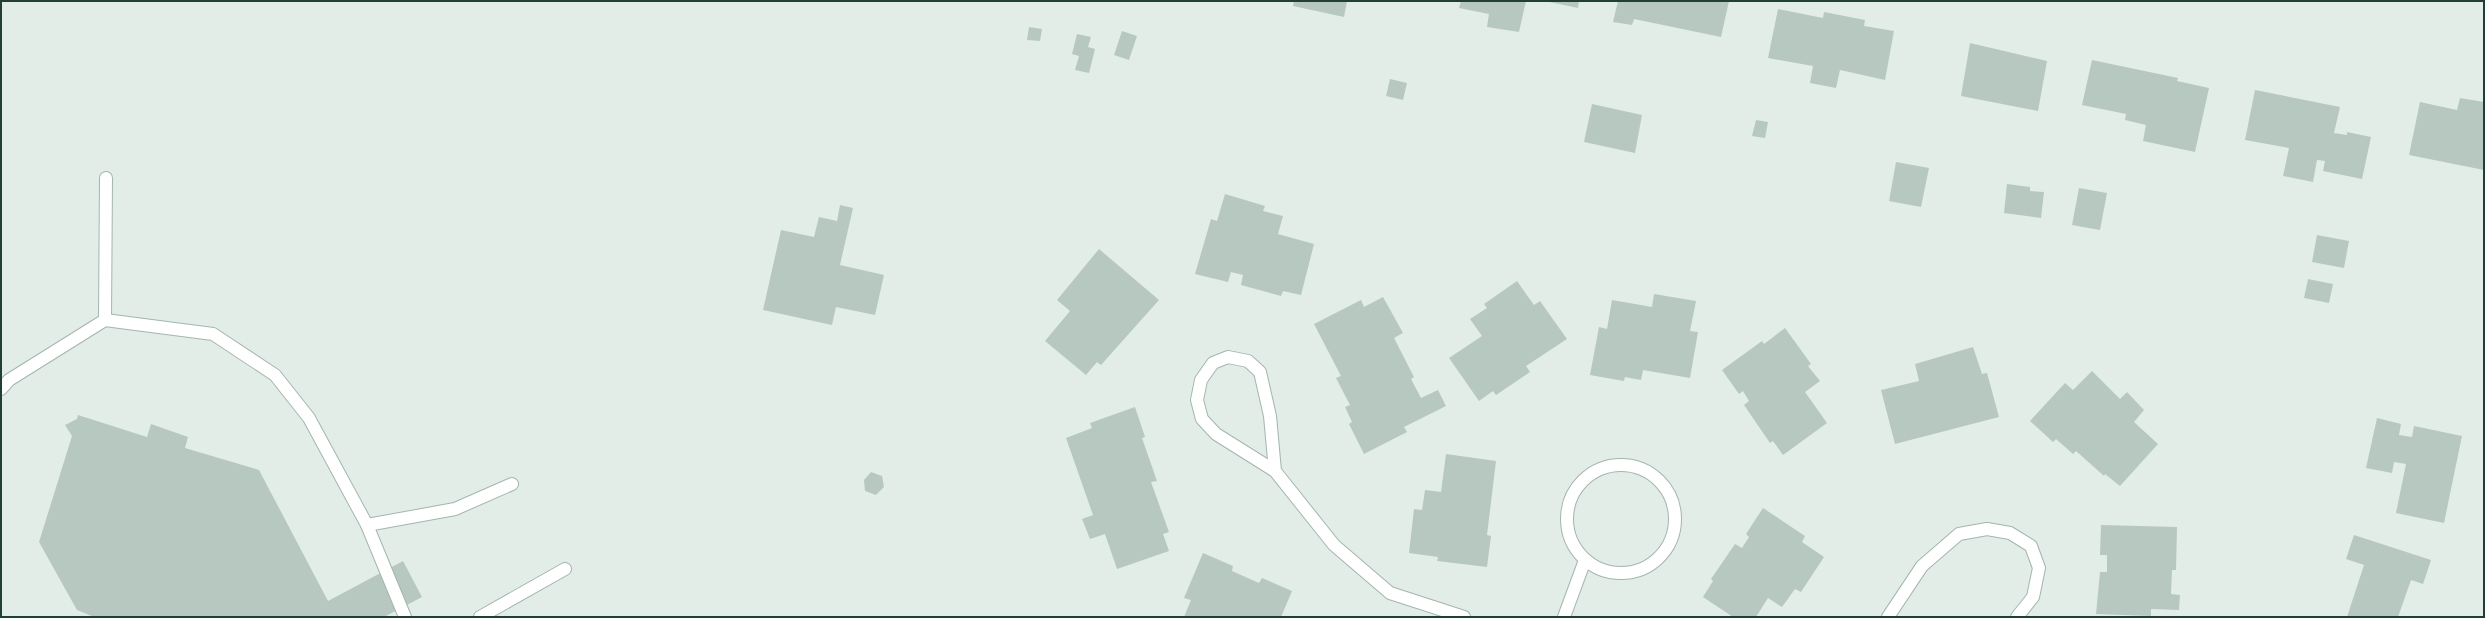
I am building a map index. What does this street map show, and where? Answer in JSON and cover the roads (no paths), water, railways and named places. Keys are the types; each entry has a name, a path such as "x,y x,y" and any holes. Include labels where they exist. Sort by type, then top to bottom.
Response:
{"street":[{"path":"105,320 106,178"},
{"path":"1,389 9,380 105,320 213,334 275,375 309,418 367,525 405,617"},
{"path":"1275,471 1270,416 1260,372 1248,361 1228,357 1213,363 1201,380 1197,400 1202,419 1216,434 1275,471 1334,544 1390,593 1464,617"},
{"path":"1619,465 1638,468 1654,476 1667,490 1674,506 1675,517 1671,540 1663,554 1650,566 1634,572 1622,573 1600,570 1585,560 1574,546 1567,529 1567,510 1573,493 1585,478 1601,469 1619,465"},
{"path":"367,525 456,509 512,484"},
{"path":"1888,617 1922,566 1959,534 1987,529 2010,533 2031,546 2039,568 2034,597 2017,617"},
{"path":"1564,617 1585,560"},
{"path":"480,617 565,569"}]}
